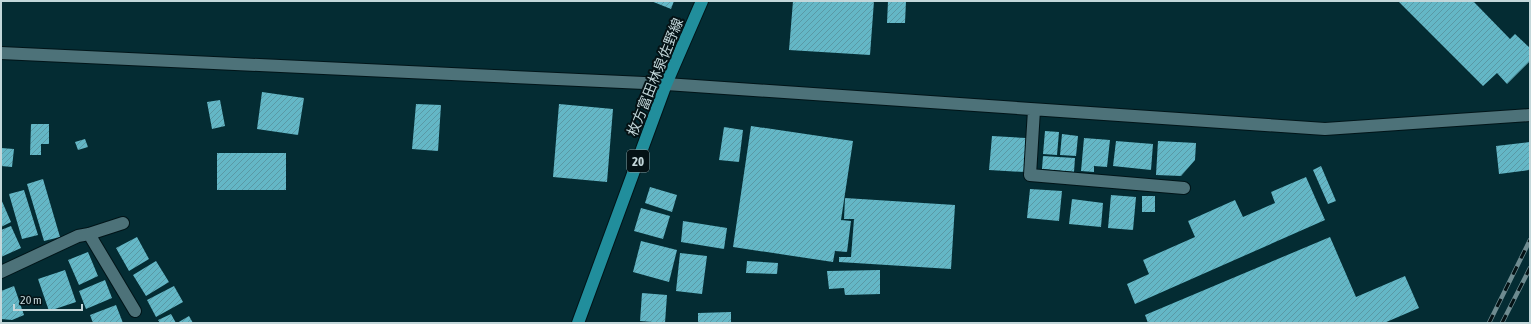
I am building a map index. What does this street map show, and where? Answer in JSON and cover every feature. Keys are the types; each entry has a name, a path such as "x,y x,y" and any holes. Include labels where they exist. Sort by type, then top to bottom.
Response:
{"main road":[{"name":"枚方富田林泉佐野線","path":"578,323 666,84 702,1"}],"street":[{"path":"1,52 666,84 1325,129 1530,115"},
{"path":"1034,110 1030,175 1184,188"},
{"path":"1,272 78,236 89,234 123,222"},
{"path":"89,234 135,311"}],"building":[{"path":"651,1 674,1 671,9"},
{"path":"793,1 874,1 870,55 789,50"},
{"path":"888,1 906,1 905,23 887,23"},
{"path":"1398,1 1473,1 1510,39 1515,34 1530,48 1530,61 1507,84 1497,73 1483,86"},
{"path":"262,92 304,98 298,135 257,129"},
{"path":"220,100 225,126 212,129 207,102"},
{"path":"416,104 441,105 438,151 412,149"},
{"path":"559,104 613,109 607,182 553,177"},
{"path":"31,124 49,124 49,144 41,144 41,155 30,155"},
{"path":"751,126 853,141 841,220 851,221 847,252 835,251 833,262 733,247"},
{"path":"724,127 743,130 739,162 719,160"},
{"path":"1045,131 1059,132 1057,155 1043,154"},
{"path":"1062,134 1078,136 1076,156 1060,155"},
{"path":"992,136 1026,138 1024,172 989,170"},
{"path":"1084,138 1110,140 1107,167 1094,166 1094,172 1081,171"},
{"path":"85,139 88,147 78,150 75,142"},
{"path":"1116,141 1153,144 1151,170 1113,166"},
{"path":"1158,141 1196,143 1195,160 1181,176 1156,175"},
{"path":"1530,142 1529,170 1499,174 1496,146"},
{"path":"1,148 14,149 12,167 1,166"},
{"path":"217,153 286,153 286,190 217,190"},
{"path":"1043,156 1075,158 1074,172 1042,169"},
{"path":"1321,166 1336,201 1328,204 1313,170"},
{"path":"1306,177 1325,220 1135,304 1127,284 1149,274 1143,260 1195,237 1188,221 1235,200 1243,217 1275,203 1271,192"},
{"path":"43,179 60,237 44,241 27,184"},
{"path":"650,187 677,195 672,212 645,203"},
{"path":"1030,189 1062,191 1059,221 1027,218"},
{"path":"24,190 38,235 22,239 9,194"},
{"path":"1111,195 1136,197 1133,230 1108,228"},
{"path":"1142,196 1155,196 1155,212 1142,212"},
{"path":"845,198 955,205 951,269 839,262 839,257 851,257 854,219 844,219"},
{"path":"1,199 11,222 1,227"},
{"path":"1072,199 1103,203 1101,227 1069,224"},
{"path":"641,208 670,216 663,239 634,231"},
{"path":"683,221 727,228 724,249 681,242"},
{"path":"11,226 21,248 1,257 1,230"},
{"path":"137,237 149,259 129,271 116,248"},
{"path":"1330,237 1356,297 1405,276 1419,308 1384,323 1148,323 1145,315"},
{"path":"641,241 677,250 669,282 633,272"},
{"path":"88,252 98,276 79,285 68,260"},
{"path":"680,253 707,256 702,294 676,291"},
{"path":"156,261 169,282 146,296 133,275"},
{"path":"747,261 778,263 777,274 746,273"},
{"path":"65,270 76,302 49,311 38,279"},
{"path":"880,270 880,294 845,295 844,288 829,289 827,271"},
{"path":"105,280 112,298 86,309 79,291"},
{"path":"14,286 24,315 12,320 1,319 1,291"},
{"path":"174,286 183,302 156,317 147,300"},
{"path":"642,293 667,295 665,323 640,321"},
{"path":"116,305 123,323 93,323 90,315"},
{"path":"731,312 731,323 698,323 698,313"},
{"path":"171,314 176,323 160,323 158,320"},
{"path":"189,316 193,323 177,323"}],"railway":[{"path":"1489,323 1530,240"},
{"path":"1502,323 1530,268"}]}
